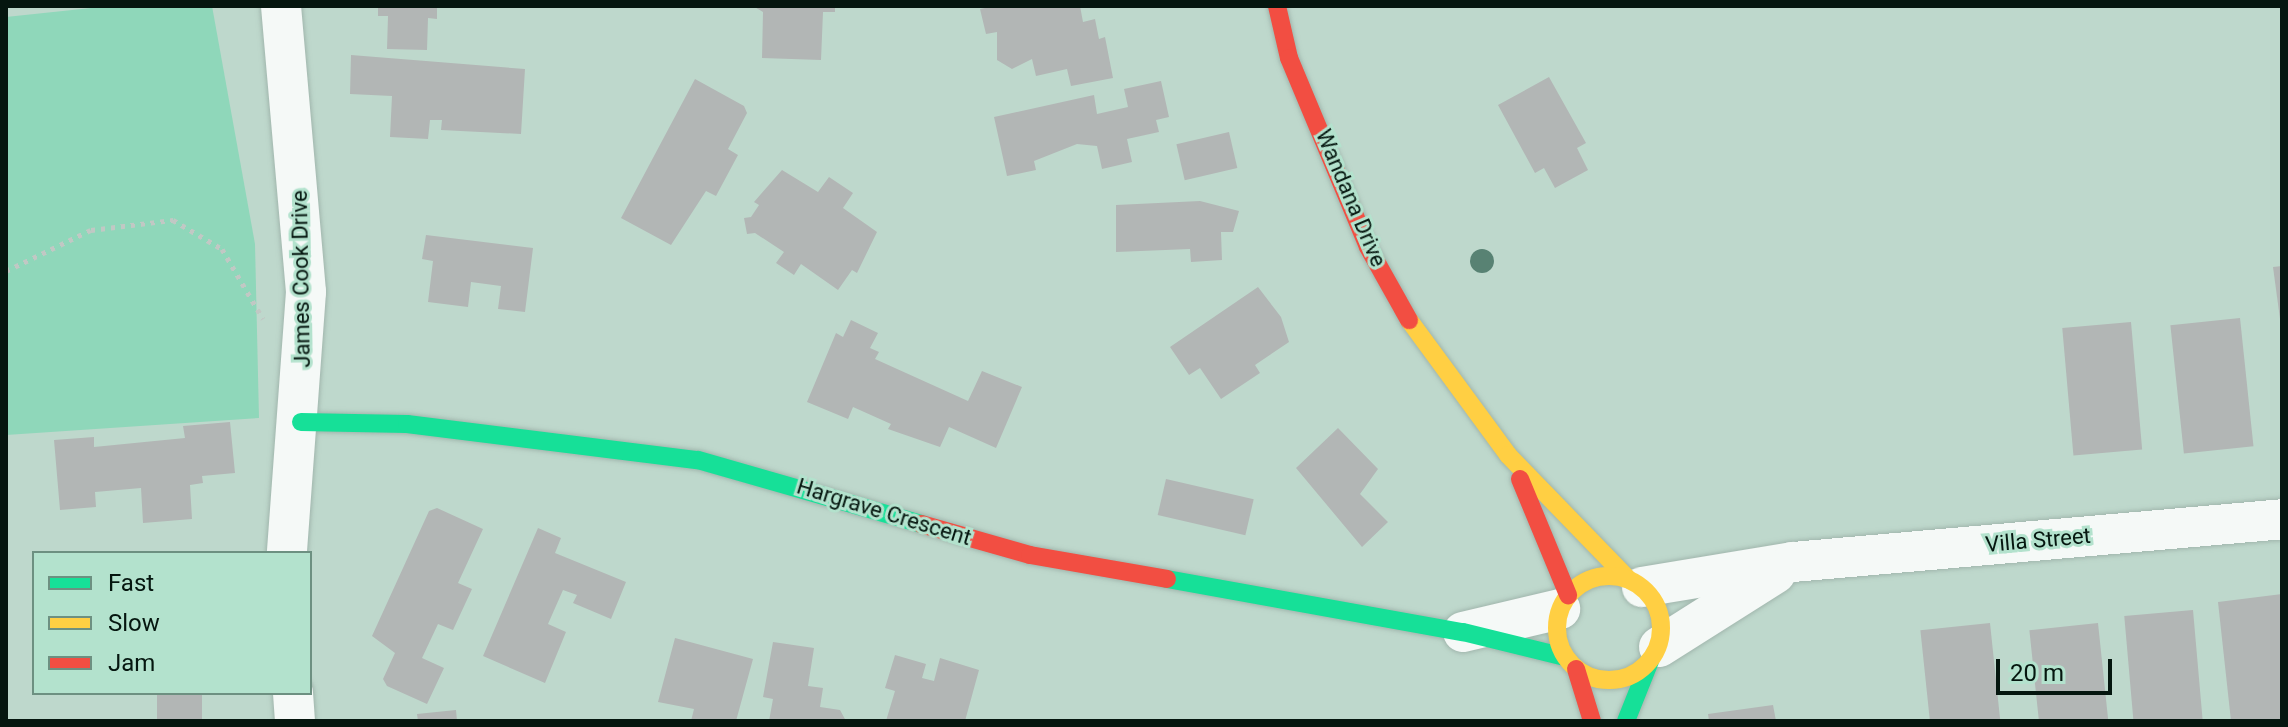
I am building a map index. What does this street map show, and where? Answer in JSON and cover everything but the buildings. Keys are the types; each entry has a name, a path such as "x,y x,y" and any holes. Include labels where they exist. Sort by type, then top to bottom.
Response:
{"street":[{"name":"James Cook Drive","path":"281,6 305,238 301,422 287,551"},
{"name":"Wandana Drive","path":"1277,6 1289,58 1368,247 1423,344 1508,455 1635,583"},
{"name":"Hargrave Crescent","path":"301,422 407,424 698,460 1030,555 1463,632 1570,663"},
{"name":"Wandana Drive","path":"1508,455 1564,602"},
{"name":"Villa Street","path":"1635,583 1793,562 2282,519"},
{"name":"Villa Street","path":"1654,654 1793,562"},
{"path":"1592,721 1570,663 1558,642 1564,602 1595,577 1635,583 1660,614 1654,654 1626,721"},
{"name":"Hargrave Crescent","path":"1463,632 1564,602"},
{"path":"1570,663 1606,681 1638,672 1654,654"},
{"path":"293,695 295,721"}],"path":[{"path":"6,271 91,230 173,220 222,249 269,331"}],"green space":[{"path":"110,6 212,6 255,244 259,418 6,435 6,17"}],"traffic: fast":[{"path":"301,422 407,424 698,460 921,524"},
{"path":"1167,579 1463,632 1565,657"},
{"path":"1626,721 1650,661"}],"traffic: slow":[{"path":"1409,320 1508,455 1628,579"},
{"path":"1609,576 1629,580 1646,591 1657,608 1661,628 1657,648 1646,665 1629,676 1609,680 1589,676 1572,665 1561,648 1557,628 1561,608 1572,591 1589,580 1609,576"}],"traffic: jam":[{"path":"1277,6 1289,58 1368,247 1409,320"},
{"path":"1520,479 1568,595"},
{"path":"921,524 1030,555 1167,579"},
{"path":"1576,669 1592,721"}]}
